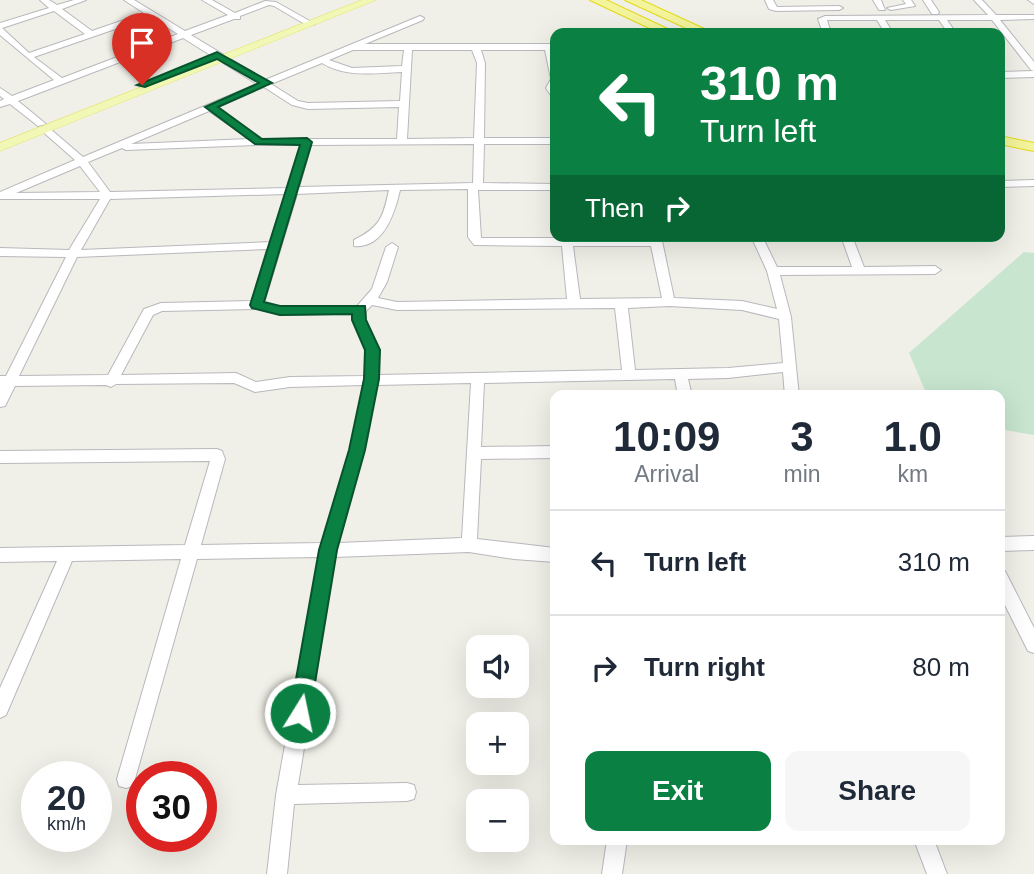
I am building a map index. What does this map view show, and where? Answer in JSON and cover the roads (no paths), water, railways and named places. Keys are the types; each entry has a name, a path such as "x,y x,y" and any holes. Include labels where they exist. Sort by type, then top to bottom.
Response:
{"highway":[{"path":"596,0 659,28"},
{"path":"609,0 670,28"},
{"path":"631,0 697,28"},
{"path":"642,0 699,28"},
{"path":"1005,129 1034,135"},
{"path":"1005,141 1034,147"}],"main road":[{"path":"308,22 356,0"},
{"path":"0,146 308,22 371,0"},
{"path":"0,140 43,127"}],"street":[{"path":"44,0 92,35"},
{"path":"62,82 28,56 1,26 82,0"},
{"path":"128,0 267,83 295,103 308,106 404,104"},
{"path":"206,0 237,17"},
{"path":"769,0 776,9 846,4 880,4 909,8 911,6 908,0"},
{"path":"927,0 948,28"},
{"path":"978,0 1003,28"},
{"path":"0,104 237,17 265,1 276,4 308,22"},
{"path":"28,56 150,14"},
{"path":"824,28 825,18 938,14 995,18 1034,17"},
{"path":"878,17 886,28"},
{"path":"0,196 420,18"},
{"path":"1005,31 1034,68"},
{"path":"349,46 550,47"},
{"path":"402,140 408,48"},
{"path":"476,48 481,63 480,142 474,237 478,242 602,242"},
{"path":"323,60 337,69 406,69"},
{"path":"1005,75 1034,74"},
{"path":"0,91 81,160 107,195"},
{"path":"210,107 259,142"},
{"path":"117,147 402,140 550,141"},
{"path":"257,305 307,142"},
{"path":"1005,184 1034,183"},
{"path":"0,196 395,187 550,187"},
{"path":"358,243 386,226 395,187"},
{"path":"0,402 5,381 107,195"},
{"path":"656,242 669,302"},
{"path":"759,242 773,271 785,317 791,390"},
{"path":"848,242 860,271"},
{"path":"567,244 574,303"},
{"path":"0,252 73,254 274,245"},
{"path":"277,874 286,795 328,550 357,450 372,379 372,350 359,320 365,305 381,285 392,247"},
{"path":"773,271 935,270"},
{"path":"111,382 148,312 162,307 257,305 280,311 365,305 669,302 748,305 785,317"},
{"path":"621,304 629,373"},
{"path":"5,381 111,382 236,378 256,387 290,382 372,379 728,373 788,367"},
{"path":"680,373 684,390"},
{"path":"468,545 478,377"},
{"path":"473,453 550,452"},
{"path":"0,457 217,455 218,460 131,761"},
{"path":"1005,544 1034,542"},
{"path":"0,555 468,545 550,555"},
{"path":"0,709 5,684 67,555"},
{"path":"1005,588 1034,645"},
{"path":"286,795 407,792"},
{"path":"612,874 616,845"},
{"path":"926,845 937,874"}]}
